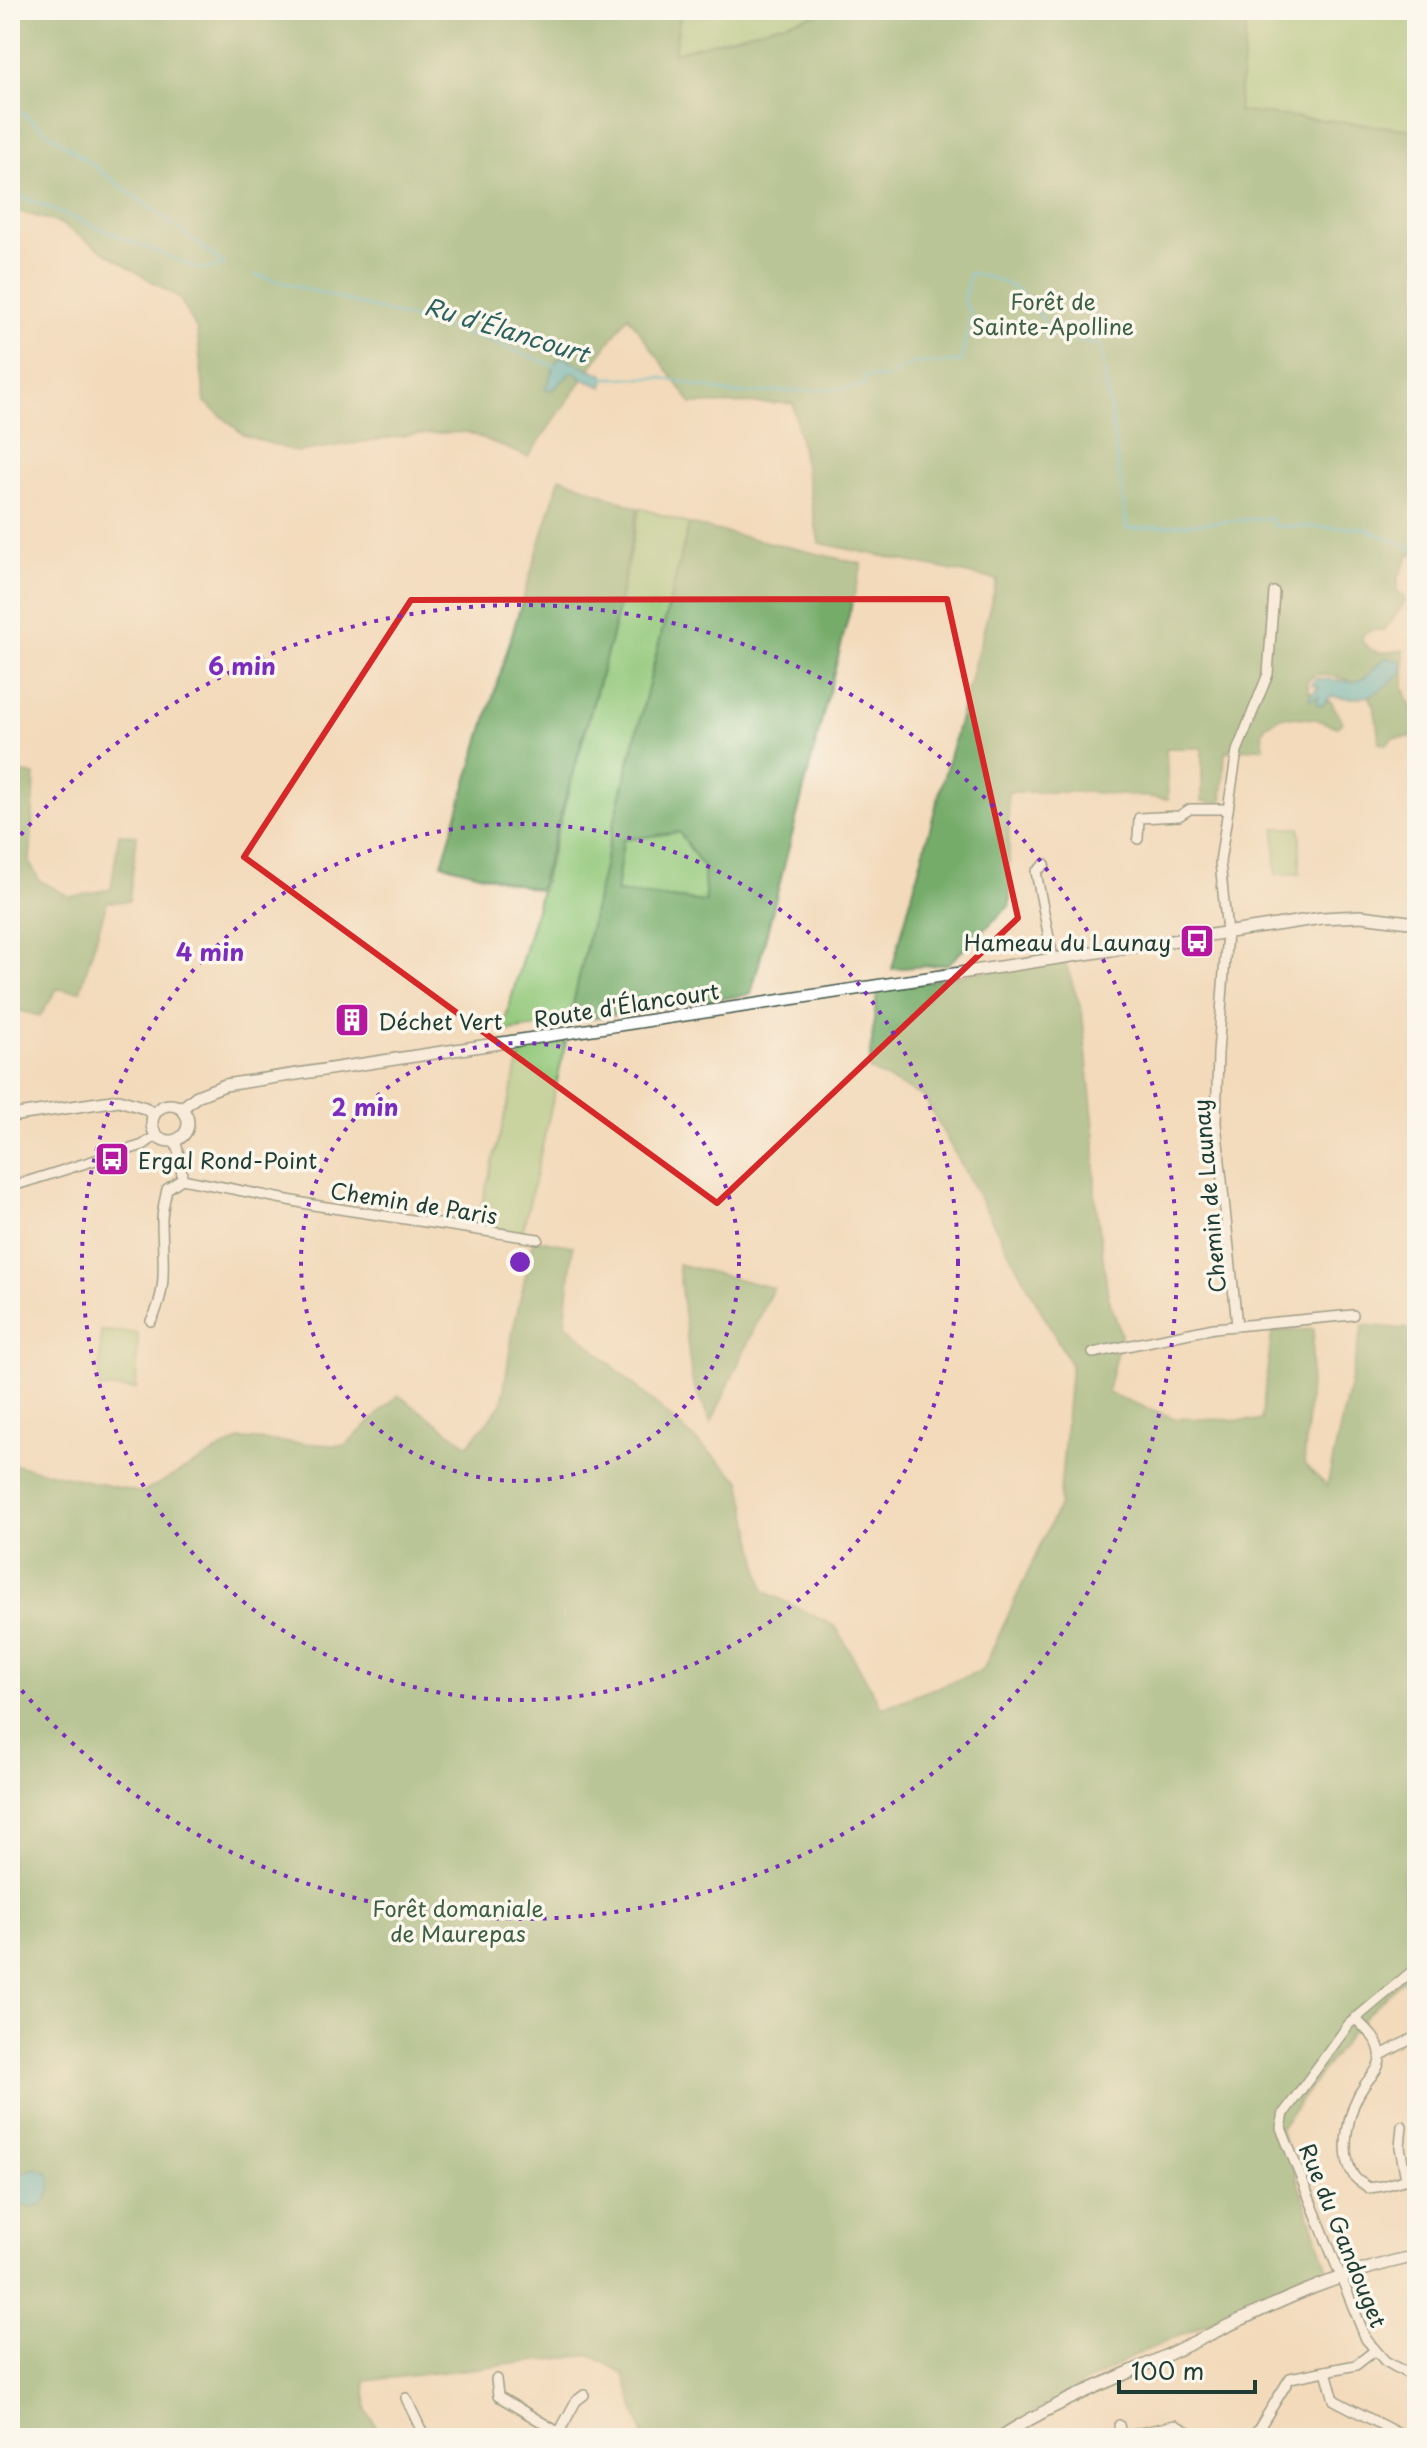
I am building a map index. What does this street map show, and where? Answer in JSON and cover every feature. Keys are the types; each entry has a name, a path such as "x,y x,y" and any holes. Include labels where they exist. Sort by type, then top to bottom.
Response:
{"street":[{"name":"Chemin de Launay","path":"1237,1325 1216,1123 1227,932 1220,862 1237,751 1268,674 1274,592"},
{"path":"1138,839 1139,818 1179,816 1190,809 1228,809"},
{"path":"1045,864 1036,872 1053,958"},
{"name":"Route d'Élancourt","path":"179,1107 225,1085 1227,932 1348,916 1395,918 1417,923"},
{"path":"10,1116 119,1100 145,1108 154,1115"},
{"path":"163,1107 179,1107 188,1123 185,1133 167,1141 157,1135 152,1127 154,1115 163,1107"},
{"path":"10,1187 143,1145 157,1135"},
{"path":"151,1321 160,1306 164,1264 162,1217 167,1189 182,1179 175,1140"},
{"name":"Chemin de Paris","path":"182,1179 313,1205 538,1239"},
{"path":"1093,1353 1214,1328 1353,1315"},
{"path":"10,1318 10,1344"},
{"path":"1402,2126 1400,2147 1412,2177 1369,2188 1355,2178 1346,2140 1350,2114 1363,2087 1378,2069 1381,2055 1377,2042 1355,2018 1417,1967"},
{"name":"Rue du Gandouget","path":"1355,2018 1284,2113 1281,2128 1366,2339 1385,2361 1417,2379"},
{"path":"1381,2055 1417,2036"},
{"path":"999,2438 1063,2403 1307,2290 1417,2256"},
{"path":"1253,2438 1290,2378 1356,2365 1374,2351"},
{"path":"1326,2371 1334,2400 1407,2438"},
{"path":"496,2379 498,2396 561,2436 576,2401 584,2395"},
{"path":"406,2398 425,2438"},
{"path":"1119,2425 1122,2438 1175,2425 1200,2438"}],"highlighted area":[{"path":"947,599 1018,918 717,1203 244,857 411,600"}],"green space":[{"name":"Forêt de Sainte-Apolline","path":"10,10 681,10 674,53 832,10 1248,10 1238,111 1417,130 1417,555 1410,553 1398,578 1398,592 1405,597 1405,602 1385,630 1371,630 1363,635 1362,641 1376,651 1404,650 1404,688 1416,721 1411,737 1393,738 1387,744 1379,743 1375,711 1366,691 1347,680 1316,674 1307,681 1309,691 1331,702 1343,722 1337,727 1316,719 1282,716 1265,726 1262,734 1264,747 1225,752 1222,803 1202,801 1202,748 1166,748 1168,799 1089,792 1008,792 1010,905 948,964 892,969 997,580 819,543 793,403 692,404 628,316 590,369 563,357 557,360 546,389 553,390 572,372 583,379 528,457 467,432 415,434 297,452 244,435 205,402 197,330 180,299 59,223 10,209"},
{"path":"681,10 832,10 674,53"},
{"path":"1248,10 1417,10 1417,130 1237,111"},
{"path":"560,477 638,508 612,635 539,890 442,864"},
{"path":"640,508 689,524 612,831 569,1022 502,1032 612,635"},
{"path":"689,524 862,564 751,994 569,1022 612,831","holes":["679,832 703,867 706,902 616,892 623,840"]},
{"path":"12,771 35,775 30,863 39,880 70,897 111,889 119,834 137,836 129,901 107,902 80,991 57,989 40,1016 10,1008"},
{"path":"1275,828 1300,828 1300,874 1276,874"},
{"path":"679,832 703,867 706,902 616,892 623,840"},
{"name":"Forêt domaniale de Maurepas","path":"1063,956 1082,1012 1095,1138 1095,1196 1108,1296 1121,1334 1107,1393 1174,1418 1261,1421 1272,1332 1314,1329 1304,1464 1327,1486 1363,1325 1417,1330 1417,1840 1403,1871 1405,1905 1417,1943 1417,1966 1357,2024 1280,2129 1329,2272 1137,2354 989,2438 644,2438 624,2374 591,2355 365,2381 367,2411 383,2438 10,2438 10,1464 142,1493 240,1439 345,1446 398,1395 468,1445 502,1404 513,1330 534,1239 573,1246 565,1323 741,1481 764,1591 836,1627 882,1708 983,1670 1059,1505 1071,1365 924,1097 869,1070 877,991"},
{"path":"566,1042 522,1234 476,1226 523,1047"},
{"path":"678,1264 773,1288 711,1423 692,1381"},
{"path":"101,1331 138,1333 136,1389 99,1388"}],"water":[{"path":"563,357 604,375 603,387 572,372 552,390 545,389 557,360"},
{"path":"1384,658 1400,660 1402,672 1378,692 1353,698 1331,696 1322,706 1316,704 1319,696 1310,700 1309,696 1319,687 1312,685 1316,678 1353,682 1365,678"},
{"path":"35,2168 48,2172 50,2189 43,2205 27,2207 16,2198 13,2186 19,2174"}],"waterway":[{"name":"Ru d'Élancourt","path":"10,104 224,265"},
{"name":"Ru d'Élancourt","path":"10,192 202,270 224,265"},
{"name":"Ru d'Élancourt","path":"603,378 662,378 736,394 864,386 865,376 886,378 914,363 961,362 971,312 963,302 970,273 999,281 1020,292 1036,309 1052,334 1101,346 1127,529 1270,518 1274,526 1364,528 1417,551"},
{"name":"Ru d'Élancourt","path":"256,275 484,339 558,367"}],"place":[{"name":"Hameau du Launay","path":"1197,941"},
{"name":"Déchet Vert","path":"352,1020"},
{"name":"Ergal Rond-Point","path":"112,1159"}]}
